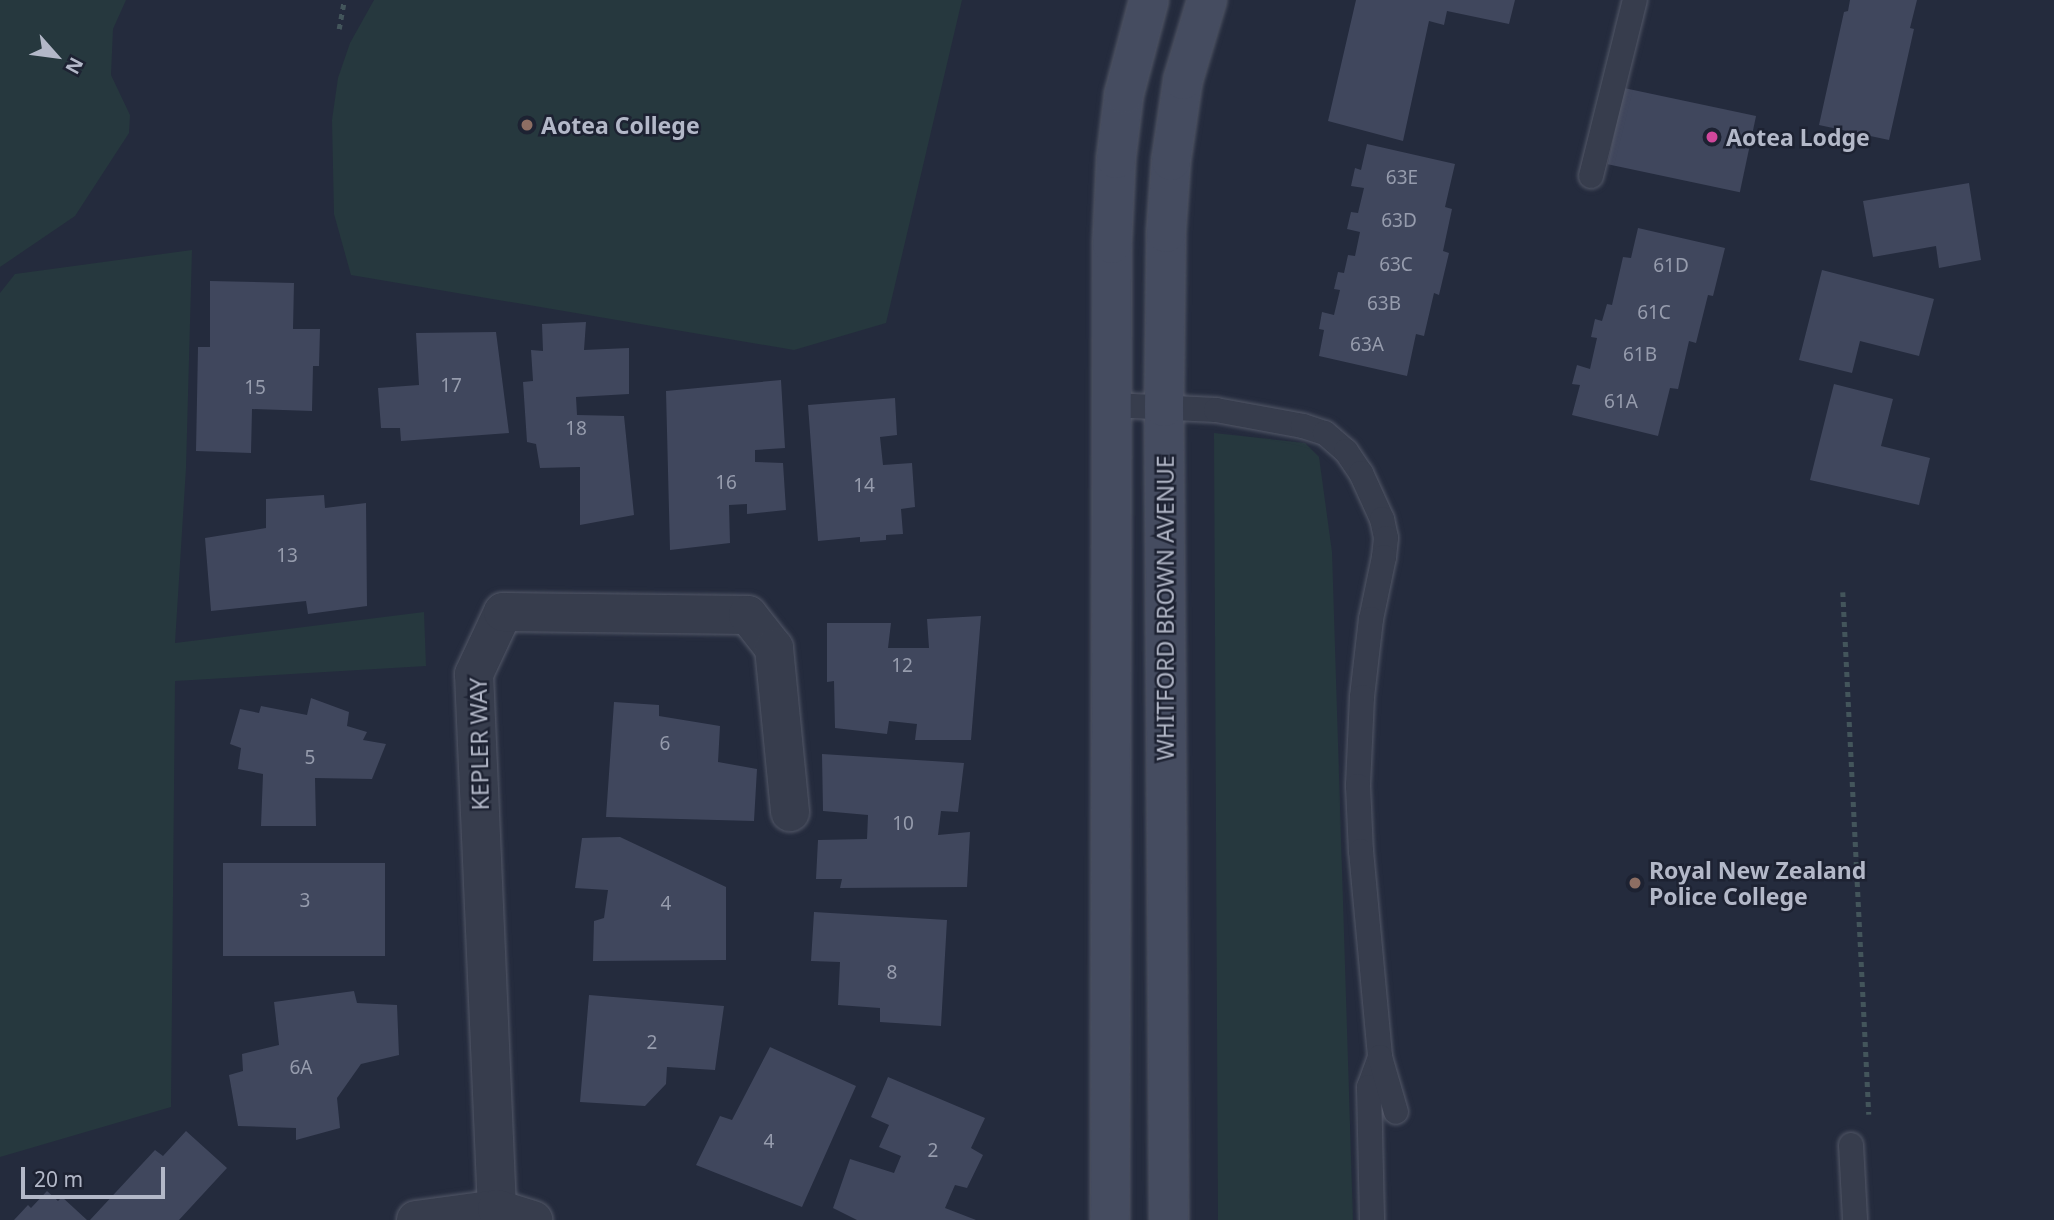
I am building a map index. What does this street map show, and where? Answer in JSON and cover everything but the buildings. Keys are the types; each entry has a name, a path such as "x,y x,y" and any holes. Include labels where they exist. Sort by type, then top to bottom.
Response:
{"main road":[{"path":"1110,1220 1111,244 1116,159 1124,94 1149,0"},
{"name":"WHITFORD BROWN AVENUE","path":"1169,1220 1164,407 1166,233 1171,162 1183,80 1207,0"}],"street":[{"name":"KEPLER WAY","path":"497,1209 474,674 503,612 748,615 774,648 790,812"},
{"path":"416,1220 497,1209 533,1220"}],"lane":[{"path":"1591,176 1635,0"},
{"path":"1112,405 1216,410 1303,426 1325,433 1346,451 1361,473 1382,519 1385,547 1371,619 1363,684 1359,786 1361,851 1380,1058 1396,1112"},
{"path":"1372,1220 1369,1087 1380,1058"},
{"path":"1851,1145 1855,1220"}],"path":[{"path":"339,29 344,0"},
{"path":"1843,592 1869,1118"}],"shaded area":[{"path":"0,0 126,0 113,29 111,75 130,115 129,133 75,216 0,267"},
{"path":"374,0 962,0 886,323 794,350 351,275 334,214 332,120 338,78 350,43"},
{"path":"192,250 186,468 175,643 424,612 426,666 175,681 171,1107 0,1157 0,293 15,274"},
{"path":"1214,433 1305,443 1319,457 1332,552 1353,1220 1218,1220"}],"place":[{"name":"Aotea College","path":"527,125"},
{"name":"Aotea Lodge","path":"1712,137"},
{"name":"Royal New Zealand Police College","path":"1635,883"}]}
